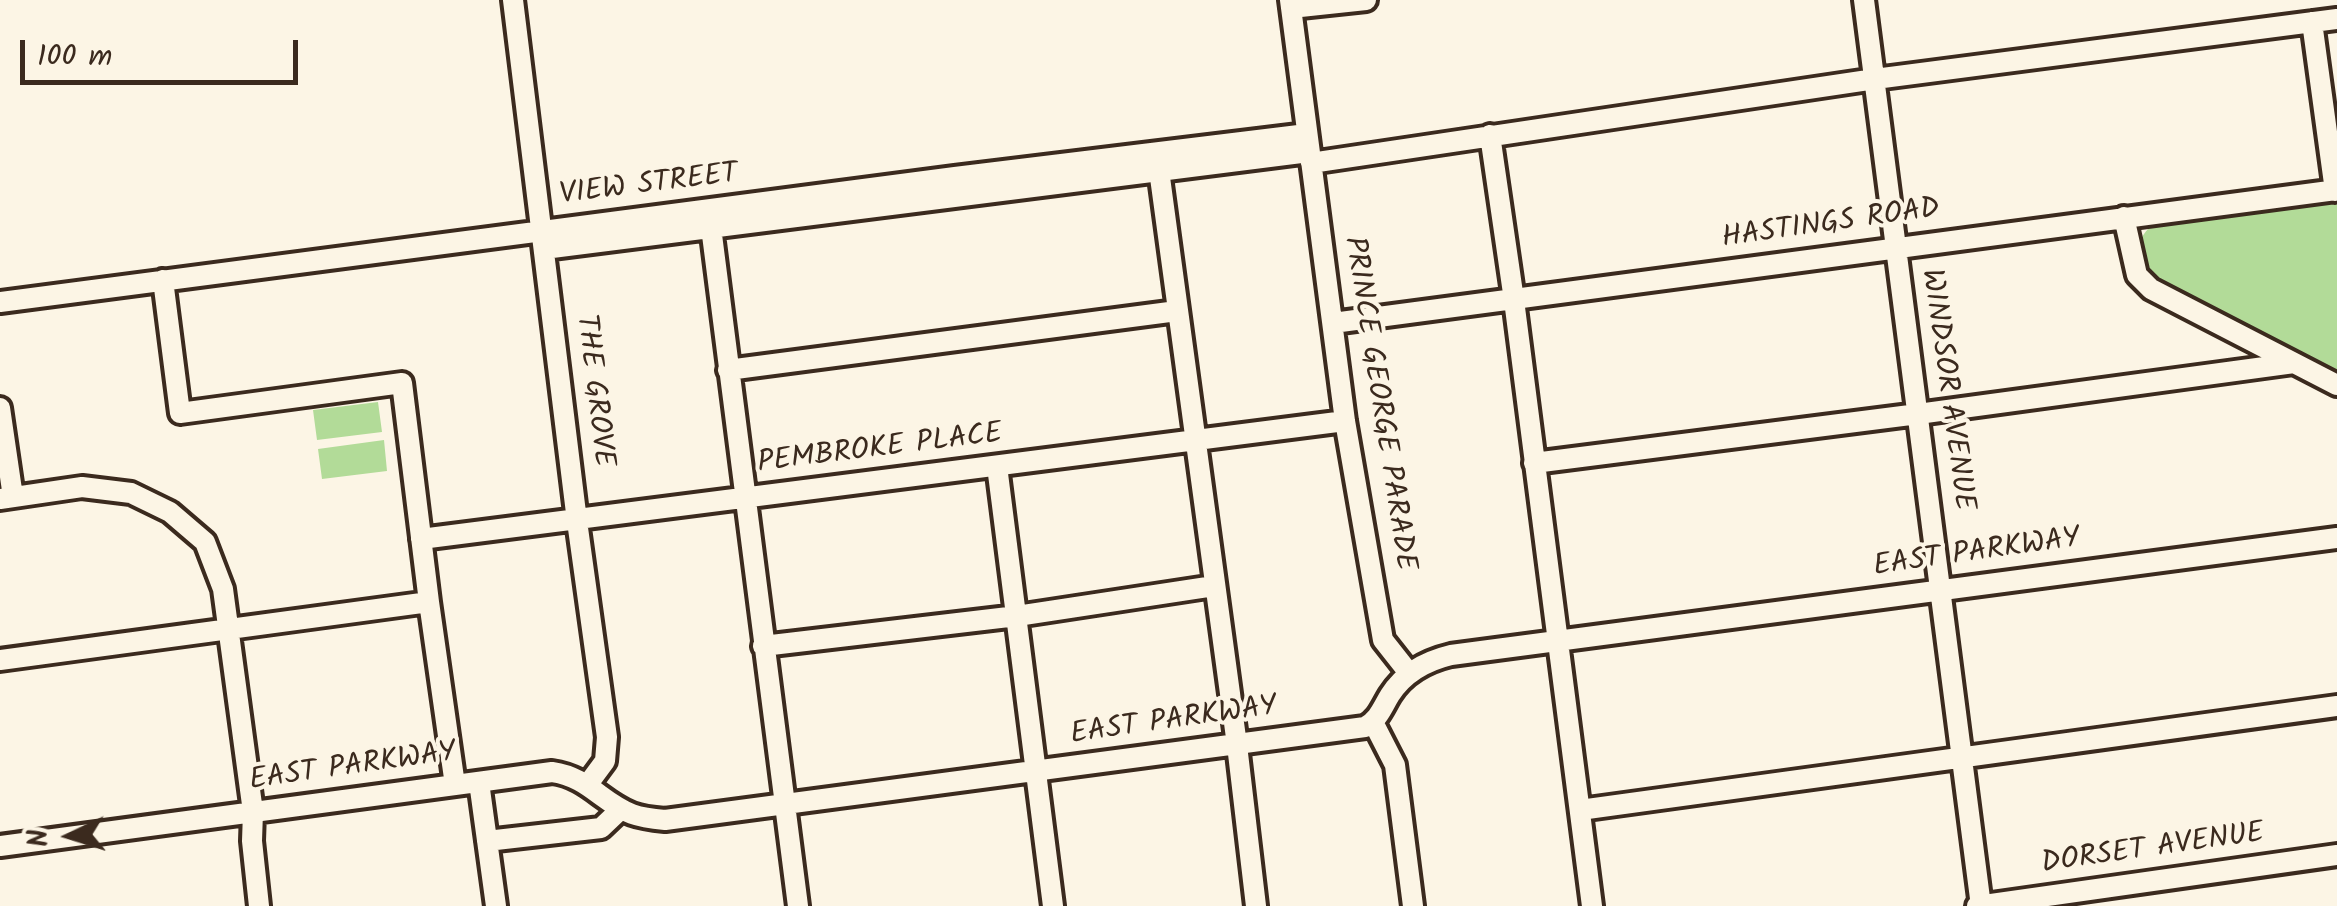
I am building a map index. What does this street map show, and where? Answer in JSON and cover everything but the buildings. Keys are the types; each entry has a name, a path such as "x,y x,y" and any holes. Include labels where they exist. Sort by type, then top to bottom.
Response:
{"street":[{"name":"THE GROVE","path":"513,0 606,738 605,762 588,784"},
{"path":"1290,4 1366,0"},
{"name":"WINDSOR AVENUE","path":"1864,0 1980,906"},
{"name":"PRINCE GEORGE PARADE","path":"1290,4 1346,422 1383,640 1409,673"},
{"path":"1309,150 1490,136 1875,78 2337,19"},
{"path":"2312,22 2336,190"},
{"path":"1490,136 1592,906"},
{"name":"VIEW STREET","path":"543,240 974,174 1309,150"},
{"name":"VIEW STREET","path":"0,302 162,280 543,240 710,227 1309,150"},
{"path":"1159,170 1238,745 1256,906"},
{"name":"HASTINGS ROAD","path":"1333,323 2336,190"},
{"path":"2124,217 2137,275 2151,289 2337,385"},
{"path":"710,227 798,906"},
{"path":"162,280 180,413 402,383 456,785"},
{"path":"728,370 1178,311"},
{"path":"1534,463 2294,363"},
{"path":"0,408 6,498 82,487 131,493 170,512 205,542 223,589 230,628 259,906"},
{"name":"PEMBROKE PLACE","path":"421,539 1346,422"},
{"path":"997,466 1053,906"},
{"name":"EAST PARKWAY","path":"1409,673 1422,664 1451,655 2337,538"},
{"path":"763,646 1016,616 1214,586"},
{"path":"0,660 429,602"},
{"path":"1409,673 1373,722 1395,765 1412,906"},
{"path":"1580,810 2337,706"},
{"name":"EAST PARKWAY","path":"0,846 552,772 588,784 634,815 665,820 1350,730 1373,722"},
{"path":"479,782 496,906"},
{"path":"487,841 600,828 621,808"},
{"name":"DORSET AVENUE","path":"1980,906 2337,856"}],"green space":[{"path":"2337,203 2337,378 2158,284 2141,256 2140,242 2149,228"},
{"path":"378,402 382,432 317,440 313,410"},
{"path":"384,440 387,471 322,479 318,449"}]}
